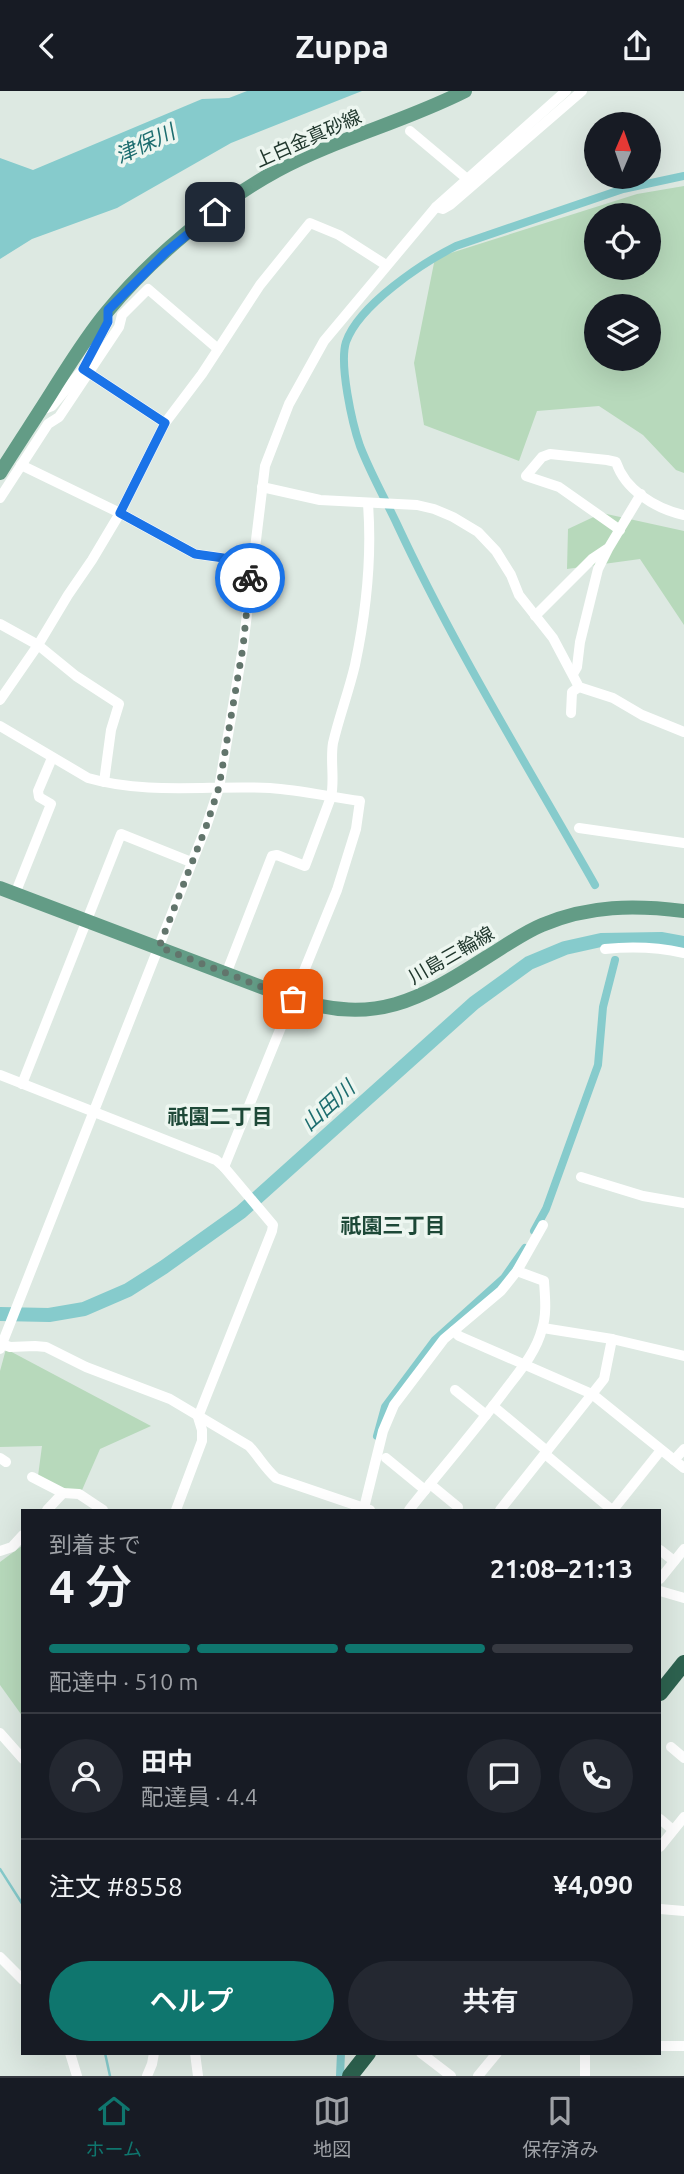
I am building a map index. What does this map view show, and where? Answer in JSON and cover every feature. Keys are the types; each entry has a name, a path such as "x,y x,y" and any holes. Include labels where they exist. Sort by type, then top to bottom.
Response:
{"highway":[{"path":"661,1692 684,1663"},
{"path":"350,2076 366,2055"}],"main road":[{"name":"上白金真砂線","path":"0,473 108,310 166,252 250,186 309,155 465,91"},
{"name":"川島三輪線","path":"0,888 293,999 322,1008 355,1011 381,1009 422,995 456,977 520,936 570,915 622,906 684,911"}],"street":[{"path":"543,1224 517,1271 501,1291 444,1339 389,1414 367,1509 344,1506 276,1478 249,1446 170,1399 86,1367 46,1347 1,1347 206,827 219,787 243,647 265,466 289,404 324,341 436,207 566,91"},
{"path":"436,207 443,209 450,205 582,91"},
{"path":"410,131 466,178"},
{"path":"0,700 38,645 120,513 165,423 202,374 260,285 310,223 339,235 386,265"},
{"path":"39,411 52,406 85,371 119,327 122,315 148,289 218,349"},
{"path":"0,498 48,424 59,417 108,322 108,310"},
{"path":"85,371 165,423"},
{"path":"620,530 559,487 526,476 542,457 550,454 616,462 620,476 641,494 658,507 684,515"},
{"path":"21,465 120,513 195,554 252,562"},
{"path":"262,487 320,500 404,504 434,509 453,517 478,532 496,551 511,575 519,595 553,638 579,687 613,698 642,715 684,732"},
{"path":"573,674 577,667 580,642 598,569 641,494"},
{"path":"226,974 272,856 276,855 305,866 331,797 334,743 363,625 370,530 368,504"},
{"path":"536,616 592,559 608,549"},
{"path":"0,624 38,645 76,676 119,703 111,730 104,782"},
{"path":"571,713 572,692 579,687"},
{"path":"0,726 88,778 104,782 143,787 268,788 360,801 356,829 337,890 224,1167"},
{"path":"15,894 51,804 39,797 38,791 52,758"},
{"path":"579,828 684,843"},
{"path":"22,1084 121,834 191,862"},
{"path":"605,950 658,947 684,953"},
{"path":"0,1075 216,1160 273,1225 198,1417 202,1441 176,1509"},
{"path":"581,1177 643,1196 684,1203"},
{"path":"410,1509 525,1364 543,1328 544,1281 517,1271"},
{"path":"543,1328 612,1339 684,1356"},
{"path":"453,1331 592,1394 684,1468"},
{"path":"501,1509 604,1379 612,1339"},
{"path":"454,1389 490,1411 546,1452 611,1509"},
{"path":"674,1460 684,1449"},
{"path":"613,1509 661,1450"},
{"path":"386,1458 458,1507"},
{"path":"32,1476 63,1493 79,1494 102,1509"},
{"path":"48,1509 63,1493"},
{"path":"0,1551 12,1547 21,1537"},
{"path":"661,1578 684,1549"},
{"path":"661,1551 674,1561"},
{"path":"661,1591 684,1598"},
{"path":"0,1733 21,1757"},
{"path":"671,1748 684,1758"},
{"path":"661,1846 684,1817"},
{"path":"661,1820 673,1831"},
{"path":"661,1909 684,1911"},
{"path":"0,1957 21,1978"},
{"path":"661,2046 684,2046"},
{"path":"71,2055 77,2076"},
{"path":"147,2076 153,2055"},
{"path":"195,2055 198,2076"},
{"path":"424,2055 451,2076"},
{"path":"478,2076 495,2055"},
{"path":"585,2055 586,2076"}],"green space":[{"path":"684,186 684,473 676,470 643,435 599,406 537,411 519,461 424,425 414,363 435,258 584,211 584,280 661,280 661,203 609,203 637,194"},
{"path":"602,513 684,531 684,625 640,559 567,569 568,529"},
{"path":"6,1349 151,1426 100,1449 79,1497 38,1476 42,1446 0,1447 0,1371"},
{"path":"21,1546 21,1714 0,1685 0,1562"}],"water":[{"name":"津保川","path":"247,91 362,91 231,143 117,208 32,239 0,259 0,158 33,170 202,99 229,98"}],"waterway":[{"path":"595,885 467,660 418,569 373,475 353,423 345,379 344,352 353,328 378,300 410,274 456,246 623,189 684,176"},
{"name":"山田川","path":"0,1314 49,1315 84,1309 128,1290 164,1267 241,1212 474,1003 529,963 565,948 601,940 661,939 684,943"},
{"path":"534,1231 546,1209 598,1065 603,1007 615,960"},
{"path":"377,1436 385,1407 435,1340 504,1278 525,1248"},
{"path":"0,1869 21,1902"},
{"path":"105,2055 110,2076"},
{"path":"340,2076 341,2055"}],"way so far":[{"path":"250,578 243,647 219,787 159,947 293,999"}],"district":[{"name":"祇園二丁目","path":"220,1117"},
{"name":"祇園三丁目","path":"393,1226"}],"route":[{"path":"215,212 166,252 108,310 108,322 83,369 165,423 120,513 195,554 252,562 250,578"}]}
